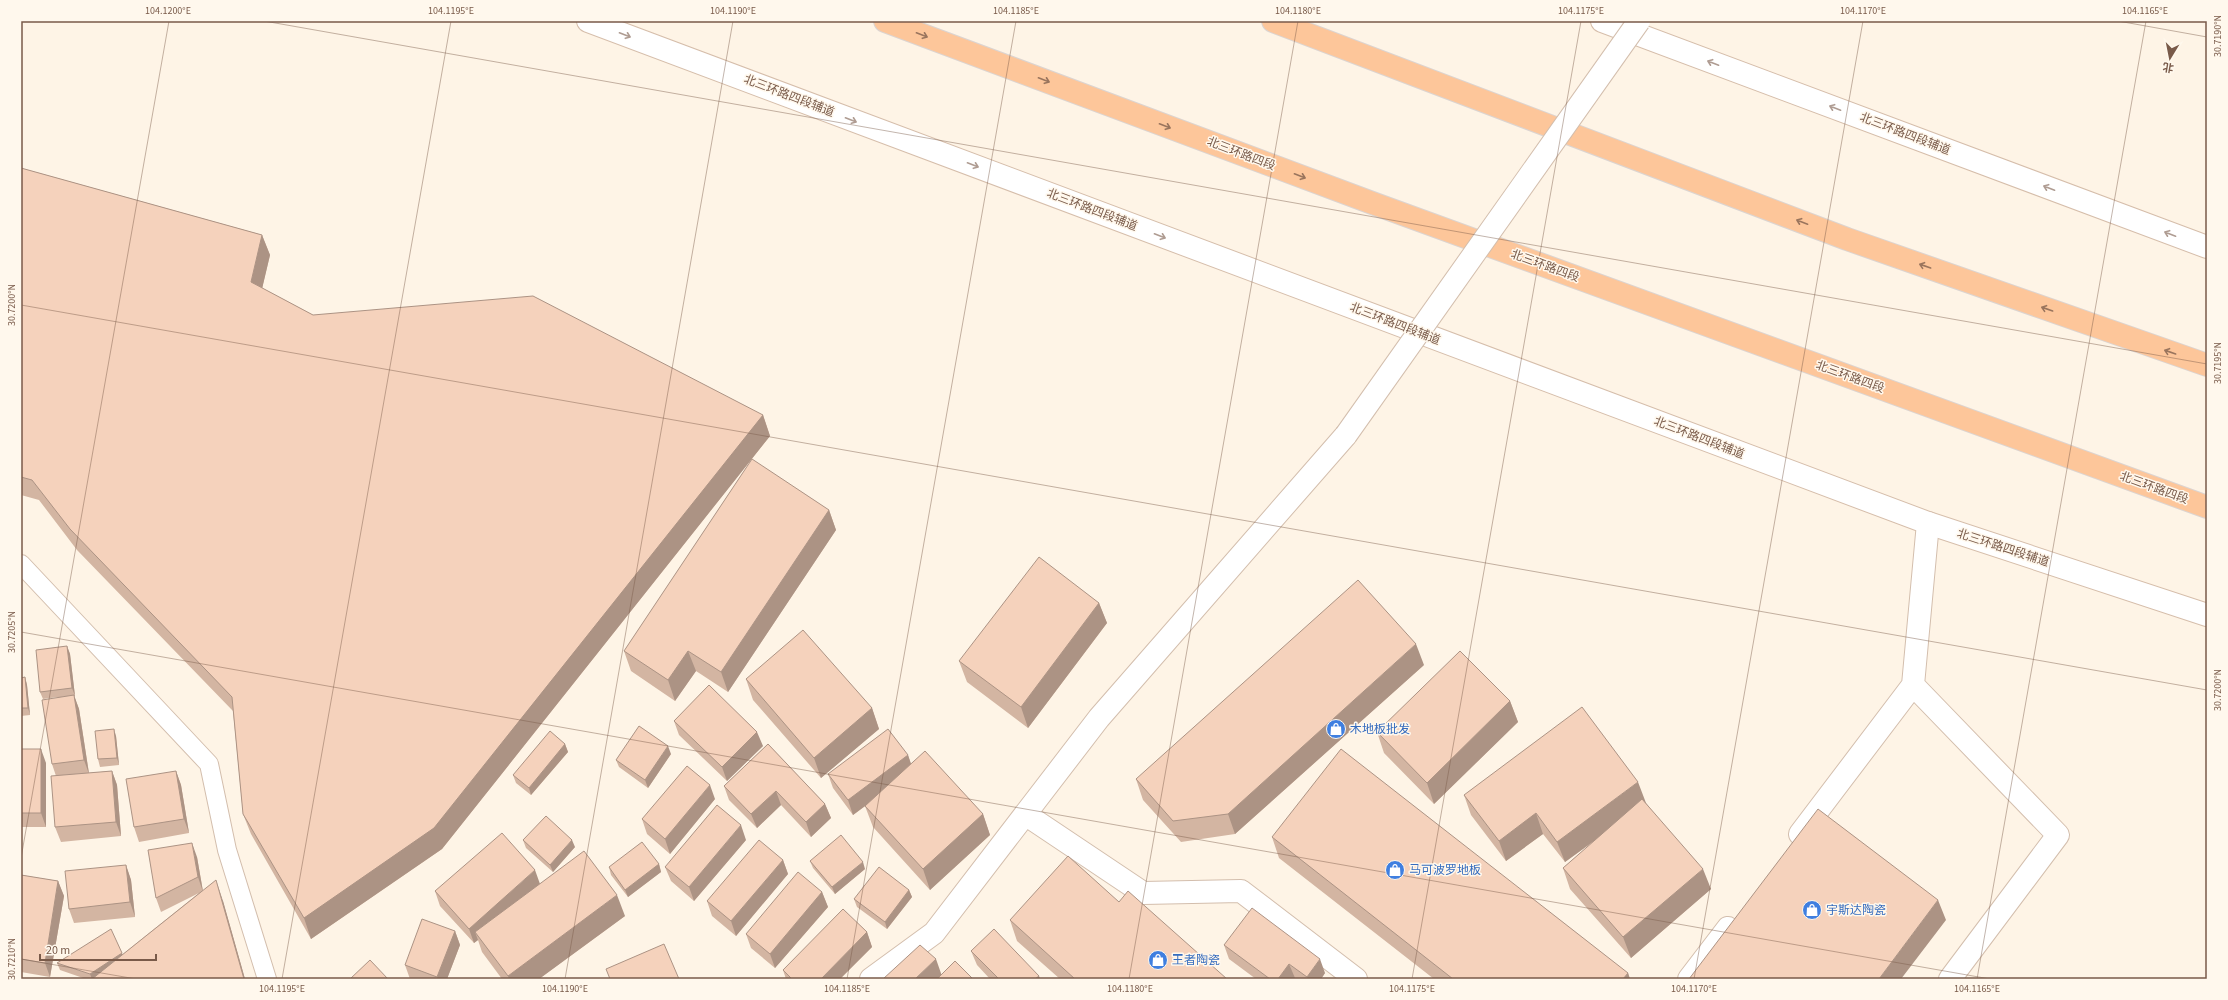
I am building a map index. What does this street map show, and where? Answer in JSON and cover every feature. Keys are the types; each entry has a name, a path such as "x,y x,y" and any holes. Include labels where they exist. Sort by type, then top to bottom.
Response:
{"highway":[{"name":"北三环路四段","path":"886,21 1375,204 2207,507"},
{"path":"1273,21 1847,239 2207,365"}],"street":[{"name":"北三环路四段辅道","path":"588,21 1928,524 2207,615"},
{"name":"北三环路四段辅道","path":"1602,21 2207,247"},
{"path":"871,979 934,933 1099,718 1346,435 1639,21"},
{"path":"1789,848 1913,685 1928,524"},
{"path":"1913,685 2058,835 1950,979"},
{"path":"1025,814 1143,893 1241,891 1356,979"},
{"path":"1689,979 1742,910"}],"lane":[{"path":"21,564 209,764 227,850 268,979"}],"building":[{"path":"21,168 262,235 251,282 313,315 533,296 763,415 434,828 304,918 243,814 232,697 70,529 32,480 21,477"},
{"path":"752,459 829,510 721,672 688,651 668,680 624,651"},
{"path":"1039,557 1099,603 1021,707 959,661"},
{"path":"1358,580 1416,644 1228,814 1173,821 1136,779"},
{"path":"803,630 872,708 814,758 746,679"},
{"path":"67,646 72,688 40,692 36,650"},
{"path":"1460,651 1510,701 1427,783 1377,732"},
{"path":"25,677 28,708 21,708 21,678"},
{"path":"709,685 757,732 722,767 674,721"},
{"path":"74,695 84,760 52,764 42,700"},
{"path":"1582,707 1638,782 1557,842 1536,813 1499,841 1464,795"},
{"path":"639,726 668,746 645,780 616,760"},
{"path":"114,729 117,758 98,759 95,731"},
{"path":"888,729 908,755 848,800 828,774"},
{"path":"550,731 565,744 529,788 513,775"},
{"path":"768,744 825,804 806,822 776,791 751,814 724,786"},
{"path":"21,749 41,749 41,813 21,813"},
{"path":"1341,749 1628,973 1623,979 1453,979 1272,837"},
{"path":"925,751 983,814 923,869 865,806"},
{"path":"687,766 710,785 665,839 642,819"},
{"path":"112,771 116,822 55,827 51,776"},
{"path":"176,771 184,819 134,827 126,779"},
{"path":"1642,799 1703,869 1623,937 1563,868"},
{"path":"717,805 741,825 689,887 665,867"},
{"path":"1818,809 1938,900 1879,979 1689,979"},
{"path":"546,816 572,840 550,865 523,840"},
{"path":"502,833 535,870 469,929 435,891"},
{"path":"841,835 863,862 832,887 810,861"},
{"path":"759,840 783,860 731,921 707,901"},
{"path":"642,842 659,864 625,890 609,867"},
{"path":"192,843 198,877 156,898 148,850"},
{"path":"584,851 617,895 508,976 475,932"},
{"path":"1068,856 1119,902 1128,891 1227,979 1075,979 1010,920"},
{"path":"126,865 130,902 69,909 65,871"},
{"path":"879,867 909,890 885,922 854,899"},
{"path":"798,872 822,892 770,954 746,934"},
{"path":"21,875 58,881 45,963 21,959"},
{"path":"216,880 244,979 92,979"},
{"path":"1252,908 1320,959 1307,977 1289,964 1278,979 1270,979 1224,945"},
{"path":"843,909 867,932 821,979 792,979 783,970"},
{"path":"422,919 455,931 437,977 405,965"},
{"path":"111,929 122,953 90,974 57,963"},
{"path":"994,929 1039,976 1035,979 999,979 971,951"},
{"path":"664,944 679,979 610,979 606,969"},
{"path":"920,945 936,959 915,979 883,979"},
{"path":"370,960 388,979 350,979"},
{"path":"955,961 973,979 937,979"}],"place":[{"name":"木地板批发","path":"1336,729"},
{"name":"马可波罗地板","path":"1395,870"},
{"name":"宇斯达陶瓷","path":"1812,910"},
{"name":"王者陶瓷","path":"1158,960"}]}
